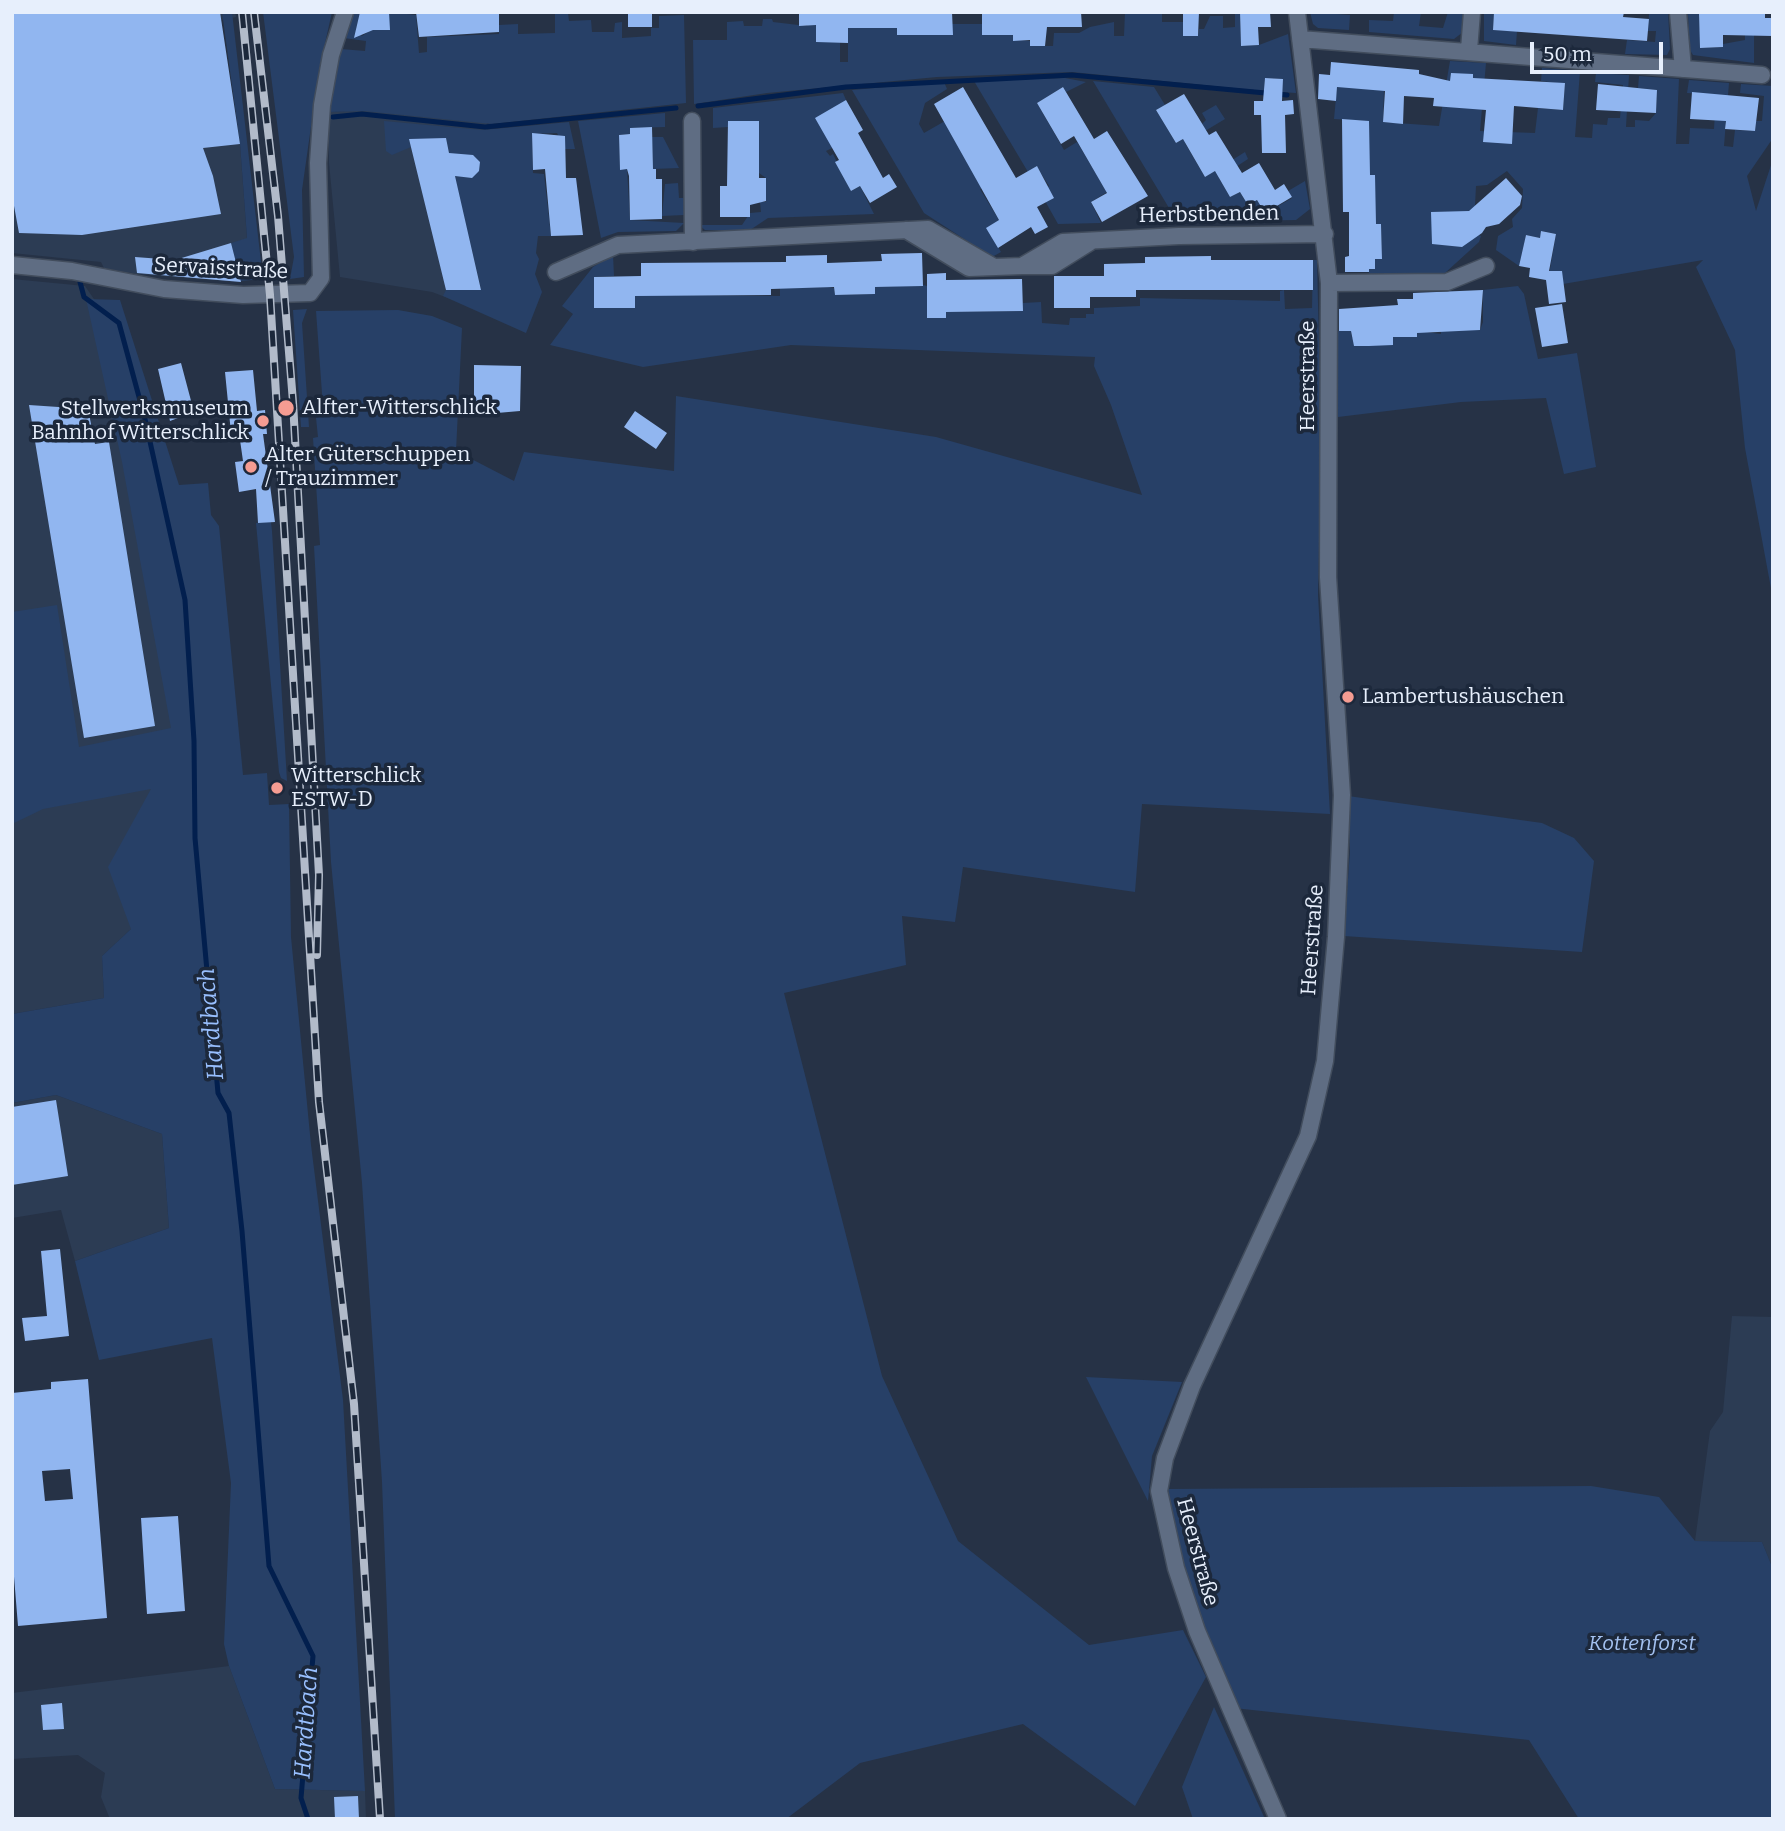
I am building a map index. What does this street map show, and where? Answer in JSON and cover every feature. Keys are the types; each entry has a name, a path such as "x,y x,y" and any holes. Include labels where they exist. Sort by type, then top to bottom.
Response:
{"street":[{"name":"Servaisstraße","path":"12,265 72,271 164,289 243,295 310,293 321,278 318,163 322,105 331,55 345,12"},
{"name":"Heerstraße","path":"1279,1819 1197,1631 1169,1542 1159,1491 1165,1458 1192,1386 1283,1196 1308,1136 1325,1061 1336,937 1342,796 1328,564 1329,283 1297,12"},
{"path":"1469,50 1472,12"},
{"path":"1678,12 1683,69"},
{"path":"1300,39 1469,50 1762,75"},
{"path":"692,121 694,242"},
{"name":"Herbstbenden","path":"556,272 618,245 906,230 929,229 994,267 1022,266 1063,242 1325,234"},
{"path":"1329,283 1447,282 1486,266"}],"shaded area":[{"path":"12,12 235,12 236,17 221,20 240,144 247,239 232,243 241,282 137,274 104,268 101,262 12,253"},
{"path":"364,110 487,122 485,312 432,292 340,277 329,163 329,112"},
{"path":"12,279 85,286 120,337 204,677 131,929 102,956 104,998 12,1014"},
{"path":"56,1095 162,1134 169,1228 75,1261 61,1210 12,1218 12,1103"},
{"path":"1732,1316 1773,1317 1773,1569 1762,1542 1695,1541 1710,1431 1723,1412"},
{"path":"229,1666 275,1789 365,1791 366,1819 110,1819 101,1797 105,1773 78,1755 12,1759 12,1693"}],"green space":[{"path":"222,12 232,12 263,279 240,281 231,243 247,238 240,144"},
{"path":"263,12 332,12 319,70 302,190 304,277 290,279 294,257"},
{"path":"351,12 360,12 356,30 362,36 371,30 389,29 389,12 416,15 419,53 427,52 427,37 499,34 499,25 518,24 518,34 555,33 555,14 568,13 569,21 591,20 592,32 614,32 615,23 622,22 622,38 651,36 651,28 659,28 659,16 684,15 686,103 492,124 364,111 329,112 341,49 365,51 366,41 344,38"},
{"path":"816,12 816,42 840,42 840,62 848,62 848,12 897,12 897,35 952,35 952,24 982,24 983,35 990,35 991,30 1013,29 1013,40 1030,41 1031,46 1053,46 1054,33 1079,33 1090,27 1114,22 1114,36 1124,36 1125,12 1162,12 1162,22 1183,22 1183,36 1198,36 1199,29 1204,29 1210,16 1223,16 1223,28 1235,27 1235,12 1240,12 1241,46 1259,45 1288,34 1296,93 1282,92 1283,79 1265,78 1264,91 1072,72 937,77 767,93 694,104 693,40 727,40 727,22 743,21 744,26 762,26 763,19 772,19 773,22 807,26"},
{"path":"1310,12 1350,15 1349,30 1318,28 1313,24"},
{"path":"1394,12 1421,12 1419,26 1443,28 1448,12 1465,12 1463,32 1454,39 1369,32 1369,20 1393,21"},
{"path":"1484,12 1494,12 1493,30 1517,31 1516,45 1484,41"},
{"path":"1640,12 1668,12 1670,49 1667,55 1625,54 1627,40 1655,42 1656,31 1648,31 1649,14"},
{"path":"1745,12 1754,12 1754,63 1693,55 1690,50 1688,14 1699,13 1701,48 1723,47 1723,44 1745,40"},
{"path":"1450,61 1486,63 1480,131 1535,133 1538,108 1563,110 1565,84 1541,81 1542,68 1580,71 1575,137 1592,138 1593,124 1607,125 1608,118 1620,118 1623,85 1595,82 1596,73 1629,75 1626,127 1635,127 1635,120 1649,121 1656,113 1657,90 1638,88 1639,76 1679,79 1676,144 1689,144 1690,128 1714,129 1716,95 1687,93 1689,80 1729,83 1724,146 1733,147 1735,130 1755,131 1756,121 1762,121 1764,96 1740,93 1741,84 1773,86 1773,138 1747,176 1756,211 1773,159 1773,599 1745,448 1735,350 1696,267 1703,260 1563,284 1548,281 1556,234 1542,231 1540,238 1526,235 1519,266 1496,250 1498,236 1513,227 1512,219 1522,208 1523,189 1507,171 1487,185 1476,186 1475,205 1479,210 1469,230 1481,236 1479,242 1445,273 1369,274 1369,269 1375,269 1375,259 1382,259 1381,224 1370,224 1375,175 1367,175 1367,121 1334,119 1337,87 1384,87 1383,122 1439,126"},
{"path":"1065,78 1086,82 1066,92 1063,87 1037,103 1064,150 1077,142 1107,192 1091,202 1101,223 1058,224 1040,192 1049,186 1037,167 1028,172 974,81"},
{"path":"1093,81 1154,87 1165,105 1156,110 1176,143 1204,127 1202,124 1206,120 1202,113 1216,105 1225,119 1185,143 1205,177 1245,152 1248,159 1219,178 1230,197 1240,192 1248,205 1257,200 1266,213 1292,198 1288,191 1305,181 1310,209 1296,220 1178,222 1173,215 1182,209 1179,203 1169,208"},
{"path":"944,82 947,89 925,103 919,124 924,133 945,121 997,179 980,189 999,220 987,228 1001,252 992,257 924,213 852,90"},
{"path":"843,93 846,100 832,148 826,151 830,156 833,154 851,191 860,186 874,214 768,218 750,230 705,230 699,225 742,225 750,213 761,212 760,202 766,202 766,178 759,173 759,122 728,121 728,127 713,128 713,108"},
{"path":"665,113 665,127 630,128 630,134 619,135 620,169 627,169 630,220 684,223 676,231 618,232 601,238 578,121"},
{"path":"384,121 482,130 569,122 575,149 565,149 557,133 532,134 533,173 544,174 551,236 538,236 536,253 539,259 535,274 542,292 526,333 443,296 446,290 481,289 446,139 409,140 411,147 392,155 386,151"},
{"path":"652,137 663,137 679,168 653,169"},
{"path":"678,183 679,198 684,198 684,215 662,216 665,184"},
{"path":"613,255 614,276 594,277 594,308 635,308 635,296 641,295 780,296 780,288 828,287 834,288 835,295 875,294 875,287 923,285 927,286 928,318 946,318 946,312 1022,311 1023,303 1041,302 1042,323 1069,325 1070,318 1086,318 1086,314 1094,314 1094,308 1140,306 1140,298 1280,301 1280,291 1284,290 1285,309 1312,308 1313,260 1317,260 1321,434 1318,595 1330,814 1142,804 1135,892 963,867 955,922 902,916 906,965 784,993 882,1376 958,1541 1089,1645 1183,1630 1206,1677 1135,1806 1023,1724 860,1763 786,1819 395,1819 382,1482 362,1183 331,862 314,546 320,545 313,438 318,437 315,408 323,407 316,311 398,310 432,316 462,328 456,451 514,481 524,452 674,471 676,396 936,437 1142,495 1111,405 1094,366 1095,357 791,345 643,367 550,345 573,314 562,306 593,267"},
{"path":"1518,286 1524,294 1538,359 1577,353 1596,467 1564,474 1546,398 1461,402 1338,417 1338,331 1351,331 1352,338 1393,345 1393,330 1402,337 1416,337 1417,331 1441,334 1441,319 1465,330 1480,330 1483,322 1483,290"},
{"path":"86,299 120,300 179,485 208,483 211,515 219,526 243,775 267,773 269,805 289,804 291,937 311,1145 343,1400 365,1791 275,1789 229,1666 224,1644 231,1483 212,1338 99,1360 75,1261 169,1228 162,1134 56,1095 12,1103 12,1014 104,998 102,956 131,929 108,867 151,789 43,809 12,824 12,612 57,605 79,747 171,728 122,462"},
{"path":"307,309 302,323 309,427 301,427 293,310"},
{"path":"269,505 287,781 281,778 279,772 256,523 266,522"},
{"path":"1348,796 1542,823 1574,838 1594,861 1582,952 1344,936 1350,851"},
{"path":"1086,1377 1182,1382 1152,1456 1148,1501"},
{"name":"Kottenforst","path":"1591,1486 1659,1497 1695,1541 1762,1542 1773,1569 1773,1819 1579,1819 1529,1740 1234,1708 1200,1623 1177,1546 1168,1489"},
{"path":"1214,1707 1265,1819 1193,1819 1182,1787"}],"building":[{"path":"12,12 220,12 240,144 203,148 213,176 221,214 82,235 19,233 12,195"},
{"path":"360,12 389,12 390,30 373,30 354,38"},
{"path":"416,12 499,12 499,32 419,37"},
{"path":"628,12 652,12 652,27 628,27"},
{"path":"799,12 952,12 953,35 897,35 897,28 848,28 848,43 816,42 816,25 799,26"},
{"path":"982,12 1081,12 1082,27 1047,27 1045,46 1030,46 1030,40 1013,41 1013,35 982,35"},
{"path":"1183,12 1199,12 1198,36 1183,36"},
{"path":"1240,12 1270,12 1271,27 1258,27 1259,45 1241,46"},
{"path":"1494,12 1624,12 1623,17 1649,19 1647,41 1493,30"},
{"path":"1765,12 1765,18 1773,18 1773,36 1723,35 1723,47 1700,48 1699,13"},
{"path":"1331,62 1419,70 1419,74 1450,81 1451,73 1473,74 1473,78 1565,83 1563,110 1514,106 1512,144 1483,142 1486,110 1433,106 1434,98 1404,96 1403,124 1383,122 1385,91 1337,87 1336,101 1318,99 1319,74 1330,75"},
{"path":"1265,78 1283,79 1282,101 1293,100 1294,114 1285,115 1286,153 1262,153 1261,115 1254,115 1254,101 1263,101"},
{"path":"1598,84 1657,90 1656,113 1596,110"},
{"path":"963,87 1016,178 1037,166 1054,198 1037,207 1048,227 1035,234 1031,227 998,248 986,228 999,220 934,104"},
{"path":"1063,87 1094,139 1107,131 1148,196 1102,222 1091,202 1107,193 1074,136 1061,144 1037,103"},
{"path":"1692,92 1759,98 1755,131 1725,129 1726,121 1690,119"},
{"path":"1184,94 1209,135 1216,131 1242,173 1259,163 1275,190 1284,184 1292,197 1265,213 1257,200 1248,205 1240,192 1230,197 1215,171 1205,177 1183,139 1176,143 1156,110"},
{"path":"846,100 863,130 858,133 883,178 889,174 897,187 870,203 860,186 851,191 835,162 839,160 815,118"},
{"path":"1342,119 1369,121 1370,175 1375,175 1376,224 1381,224 1382,259 1375,259 1375,269 1369,269 1369,272 1345,272 1345,257 1349,256 1349,212 1343,212"},
{"path":"728,121 759,121 759,178 766,178 766,201 750,205 750,217 720,217 720,186 727,186"},
{"path":"652,127 653,169 656,169 656,179 662,179 662,219 630,220 629,176 627,169 620,170 619,135 630,134 630,128"},
{"path":"532,133 565,136 566,178 576,178 583,235 551,236 545,169 533,170"},
{"path":"446,138 449,153 473,155 480,162 479,171 472,178 455,176 481,290 446,290 409,139"},
{"path":"1506,178 1522,196 1520,205 1499,224 1486,227 1462,247 1432,244 1431,212 1469,211"},
{"path":"1541,231 1556,234 1549,271 1562,271 1566,302 1549,304 1546,280 1529,277 1530,268 1519,266 1526,235 1540,238"},
{"path":"231,243 241,282 137,273 135,257 175,260"},
{"path":"922,253 923,286 875,287 875,294 835,295 834,287 771,289 771,295 635,296 635,308 594,308 594,277 641,276 641,263 786,262 786,256 827,255 827,263 882,261 881,254"},
{"path":"1211,256 1211,260 1313,260 1313,290 1136,290 1136,297 1090,297 1090,308 1054,308 1054,276 1104,276 1104,264 1145,263 1145,257"},
{"path":"946,273 946,280 1022,279 1023,311 946,312 946,318 927,318 927,274"},
{"path":"1483,290 1480,330 1417,333 1417,337 1393,337 1393,345 1369,346 1354,346 1351,331 1339,331 1339,309 1398,305 1397,299 1413,299 1413,293"},
{"path":"1562,304 1568,343 1542,347 1535,308"},
{"path":"181,363 194,412 170,421 158,369"},
{"path":"474,365 521,366 520,411 474,415"},
{"path":"253,370 257,411 265,410 267,434 263,434 275,522 258,523 256,489 239,492 235,462 243,461 239,433 231,433 225,372"},
{"path":"29,405 88,409 95,444 109,442 155,726 84,738"},
{"path":"635,411 667,433 656,449 624,427"},
{"path":"56,1100 68,1176 12,1185 12,1107"},
{"path":"60,1249 69,1336 25,1341 22,1318 47,1316 41,1251"},
{"path":"88,1379 107,1618 18,1626 12,1552 12,1393 51,1389 51,1382","holes":["70,1469 73,1499 45,1501 42,1471"]},
{"path":"178,1516 185,1611 147,1614 141,1518"},
{"path":"62,1703 64,1729 43,1730 41,1705"},
{"path":"358,1796 359,1819 335,1819 334,1797"}],"waterway":[{"path":"698,106 846,87 1072,75 1287,95"},
{"path":"333,117 362,114 485,127 676,108"},
{"name":"Hardtbach","path":"80,282 84,297 119,323 145,419 185,600 194,741 195,838 218,1093 229,1113 242,1231 269,1566 313,1656 301,1798 308,1819"}],"railway":[{"path":"242,12 270,295 319,1102 354,1404 380,1819"},
{"path":"254,12 278,216 293,402 319,875 317,955"}],"place":[{"name":"Alfter-Witterschlick","path":"286,408"},
{"name":"Stellwerksmuseum Bahnhof Witterschlick","path":"263,421"},
{"name":"Alter Güterschuppen / Trauzimmer","path":"251,467"},
{"name":"Lambertushäuschen","path":"1348,697"},
{"name":"Witterschlick ESTW-D","path":"277,788"}]}
